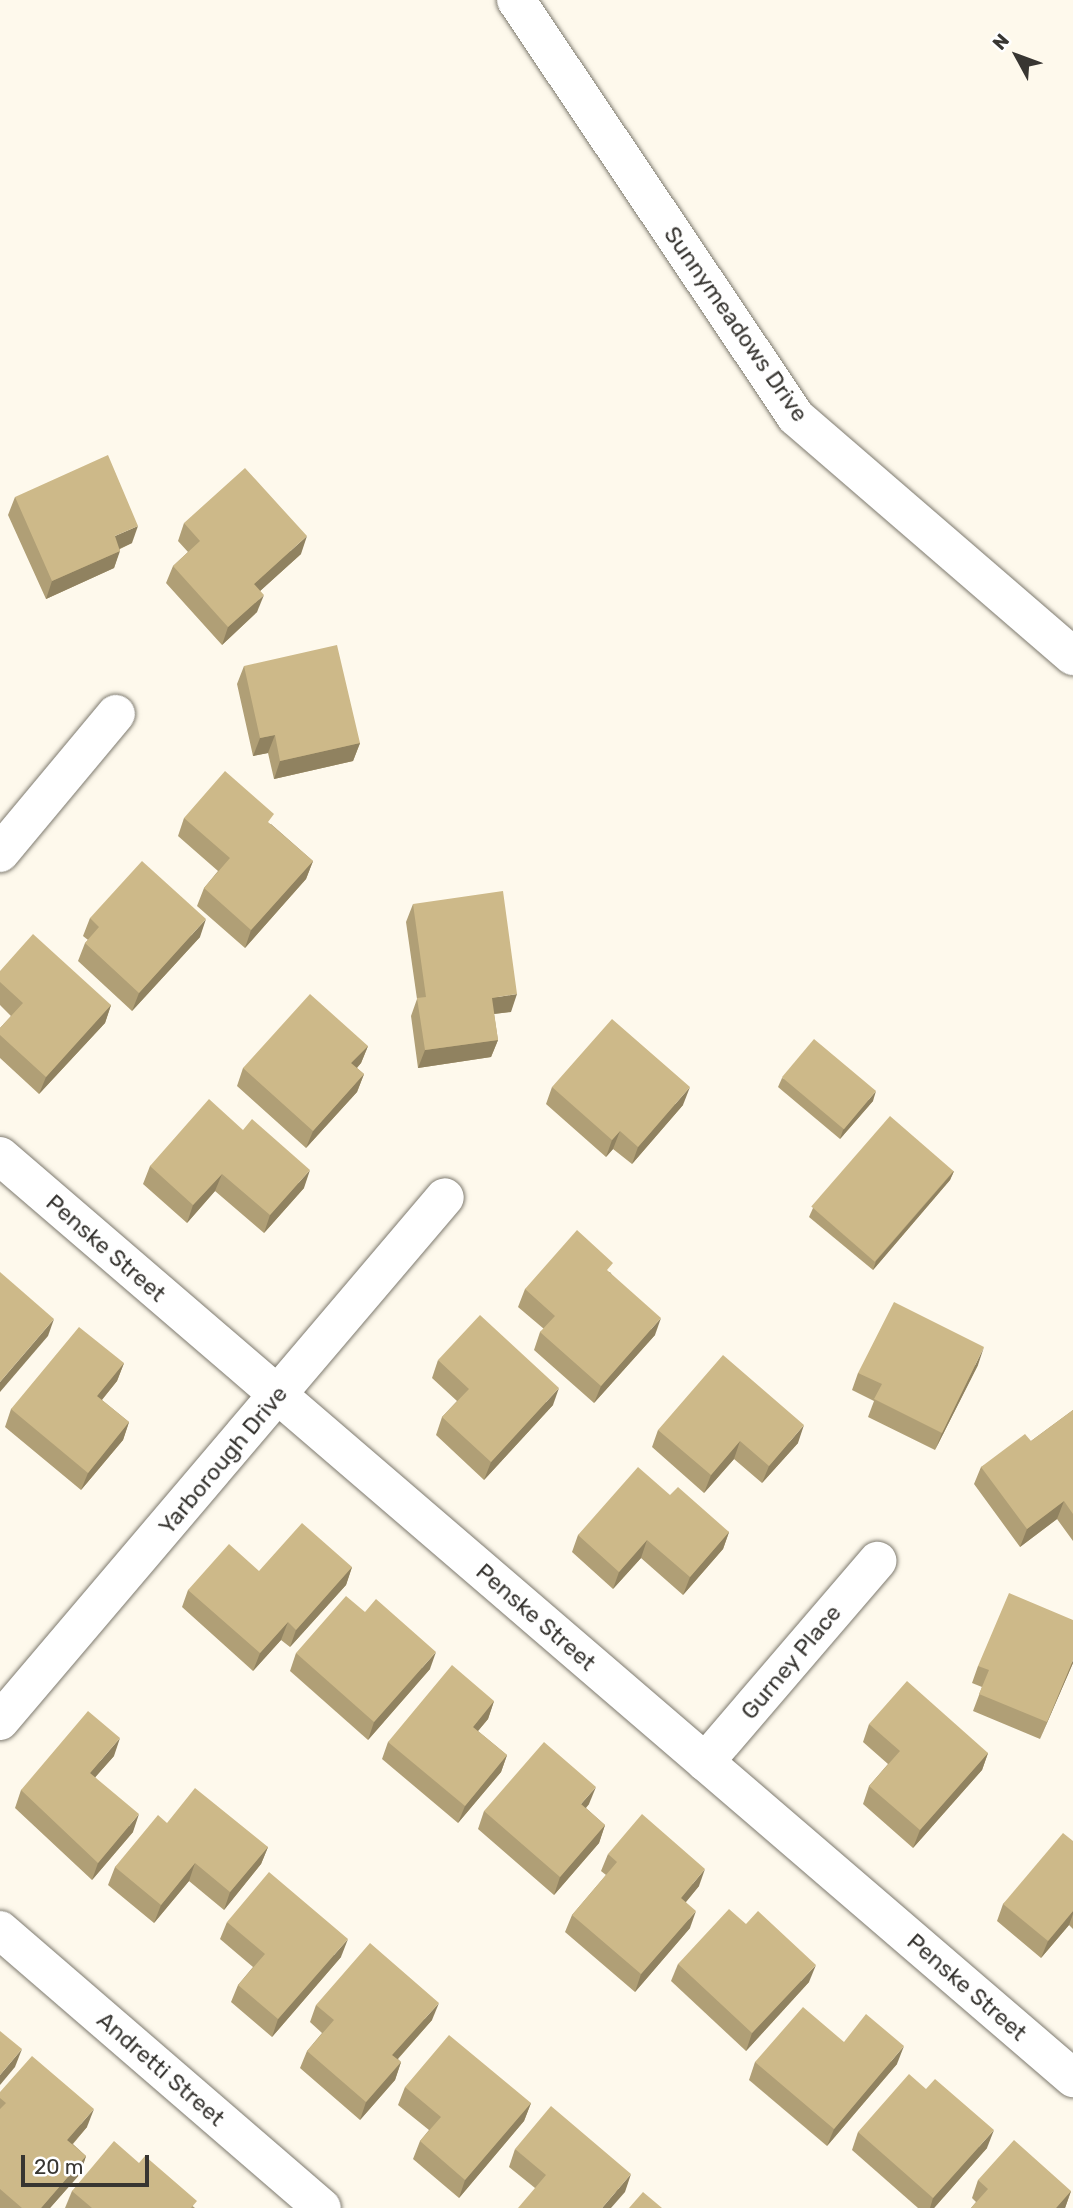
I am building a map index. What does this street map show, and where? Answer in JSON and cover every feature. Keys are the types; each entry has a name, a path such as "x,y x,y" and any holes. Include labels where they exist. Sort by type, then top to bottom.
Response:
{"street":[{"name":"Sunnymeadows Drive","path":"516,0 796,417 1073,656"},
{"path":"0,853 116,714"},
{"name":"Penske Street","path":"0,1156 1073,2078"},
{"name":"Yarborough Drive","path":"0,1721 446,1197"},
{"name":"Gurney Place","path":"705,1762 877,1561"},
{"name":"Andretti Street","path":"0,1930 322,2208"}],"building":[{"path":"108,455 138,526 115,536 120,551 52,581 15,497"},
{"path":"245,468 307,536 254,584 264,595 228,627 173,566 200,541 184,523"},
{"path":"337,645 360,743 280,761 275,735 260,738 244,666"},
{"path":"225,771 274,814 268,822 313,861 251,930 204,888 230,858 184,818"},
{"path":"142,861 206,919 139,993 85,943 99,927 90,918"},
{"path":"503,891 517,994 492,998 498,1040 425,1050 417,998 426,997 413,904"},
{"path":"33,934 111,1005 46,1077 0,1035 0,1028 23,1003 0,982 0,971"},
{"path":"310,994 368,1046 351,1063 364,1074 313,1131 243,1068"},
{"path":"612,1019 690,1087 638,1147 620,1131 612,1140 552,1087"},
{"path":"814,1039 876,1091 844,1129 782,1077"},
{"path":"209,1099 243,1130 252,1119 310,1170 270,1215 222,1174 193,1205 150,1166"},
{"path":"890,1116 953,1171 875,1262 811,1207"},
{"path":"577,1230 613,1263 607,1270 661,1318 601,1386 540,1332 555,1316 525,1289"},
{"path":"0,1272 54,1319 0,1382"},
{"path":"894,1302 984,1347 942,1433 874,1399 882,1384 858,1373"},
{"path":"480,1315 559,1388 491,1462 442,1417 469,1389 438,1360"},
{"path":"79,1327 124,1363 97,1396 129,1422 88,1473 11,1409"},
{"path":"723,1355 804,1425 769,1466 740,1441 711,1475 658,1430"},
{"path":"1073,1410 1073,1514 1064,1501 1027,1529 981,1467 1025,1434 1031,1441"},
{"path":"638,1467 670,1495 678,1487 729,1532 690,1577 647,1540 619,1572 578,1535"},
{"path":"302,1523 352,1567 296,1630 288,1622 260,1653 188,1590 229,1544 259,1571"},
{"path":"1009,1593 1073,1620 1073,1660 1047,1722 979,1694 989,1670 978,1666"},
{"path":"346,1596 365,1612 376,1599 436,1652 374,1722 296,1653"},
{"path":"452,1665 494,1701 473,1727 507,1755 465,1806 388,1742"},
{"path":"907,1681 988,1753 920,1830 869,1786 900,1751 869,1724"},
{"path":"88,1711 120,1738 90,1773 139,1814 98,1863 21,1790"},
{"path":"544,1742 596,1787 581,1804 605,1825 560,1877 484,1811"},
{"path":"195,1788 268,1847 230,1892 195,1863 161,1905 115,1867 158,1815 167,1823"},
{"path":"642,1814 705,1869 681,1898 696,1911 641,1974 572,1915 617,1862 608,1854"},
{"path":"1063,1833 1073,1841 1073,1911 1048,1941 1003,1904"},
{"path":"269,1872 348,1939 278,2019 238,1985 265,1954 227,1922"},
{"path":"729,1909 746,1924 758,1911 816,1965 752,2033 678,1964"},
{"path":"370,1943 439,2003 392,2055 401,2062 366,2102 307,2051 334,2020 316,2005"},
{"path":"803,2007 844,2042 866,2014 904,2046 834,2129 755,2062"},
{"path":"0,2031 22,2049 0,2075"},
{"path":"449,2035 531,2103 465,2180 420,2141 441,2117 405,2087"},
{"path":"32,2056 94,2109 67,2140 86,2156 41,2208 22,2208 0,2189 0,2109 6,2103 0,2098 0,2092"},
{"path":"909,2074 926,2089 935,2079 994,2130 933,2198 858,2132"},
{"path":"551,2106 631,2174 602,2208 518,2208 546,2175 515,2149"},
{"path":"1014,2140 1071,2191 1056,2208 971,2208 988,2189 978,2180"},
{"path":"114,2141 139,2163 145,2156 197,2201 191,2208 92,2208 72,2191"},
{"path":"643,2192 662,2208 629,2208"}]}
